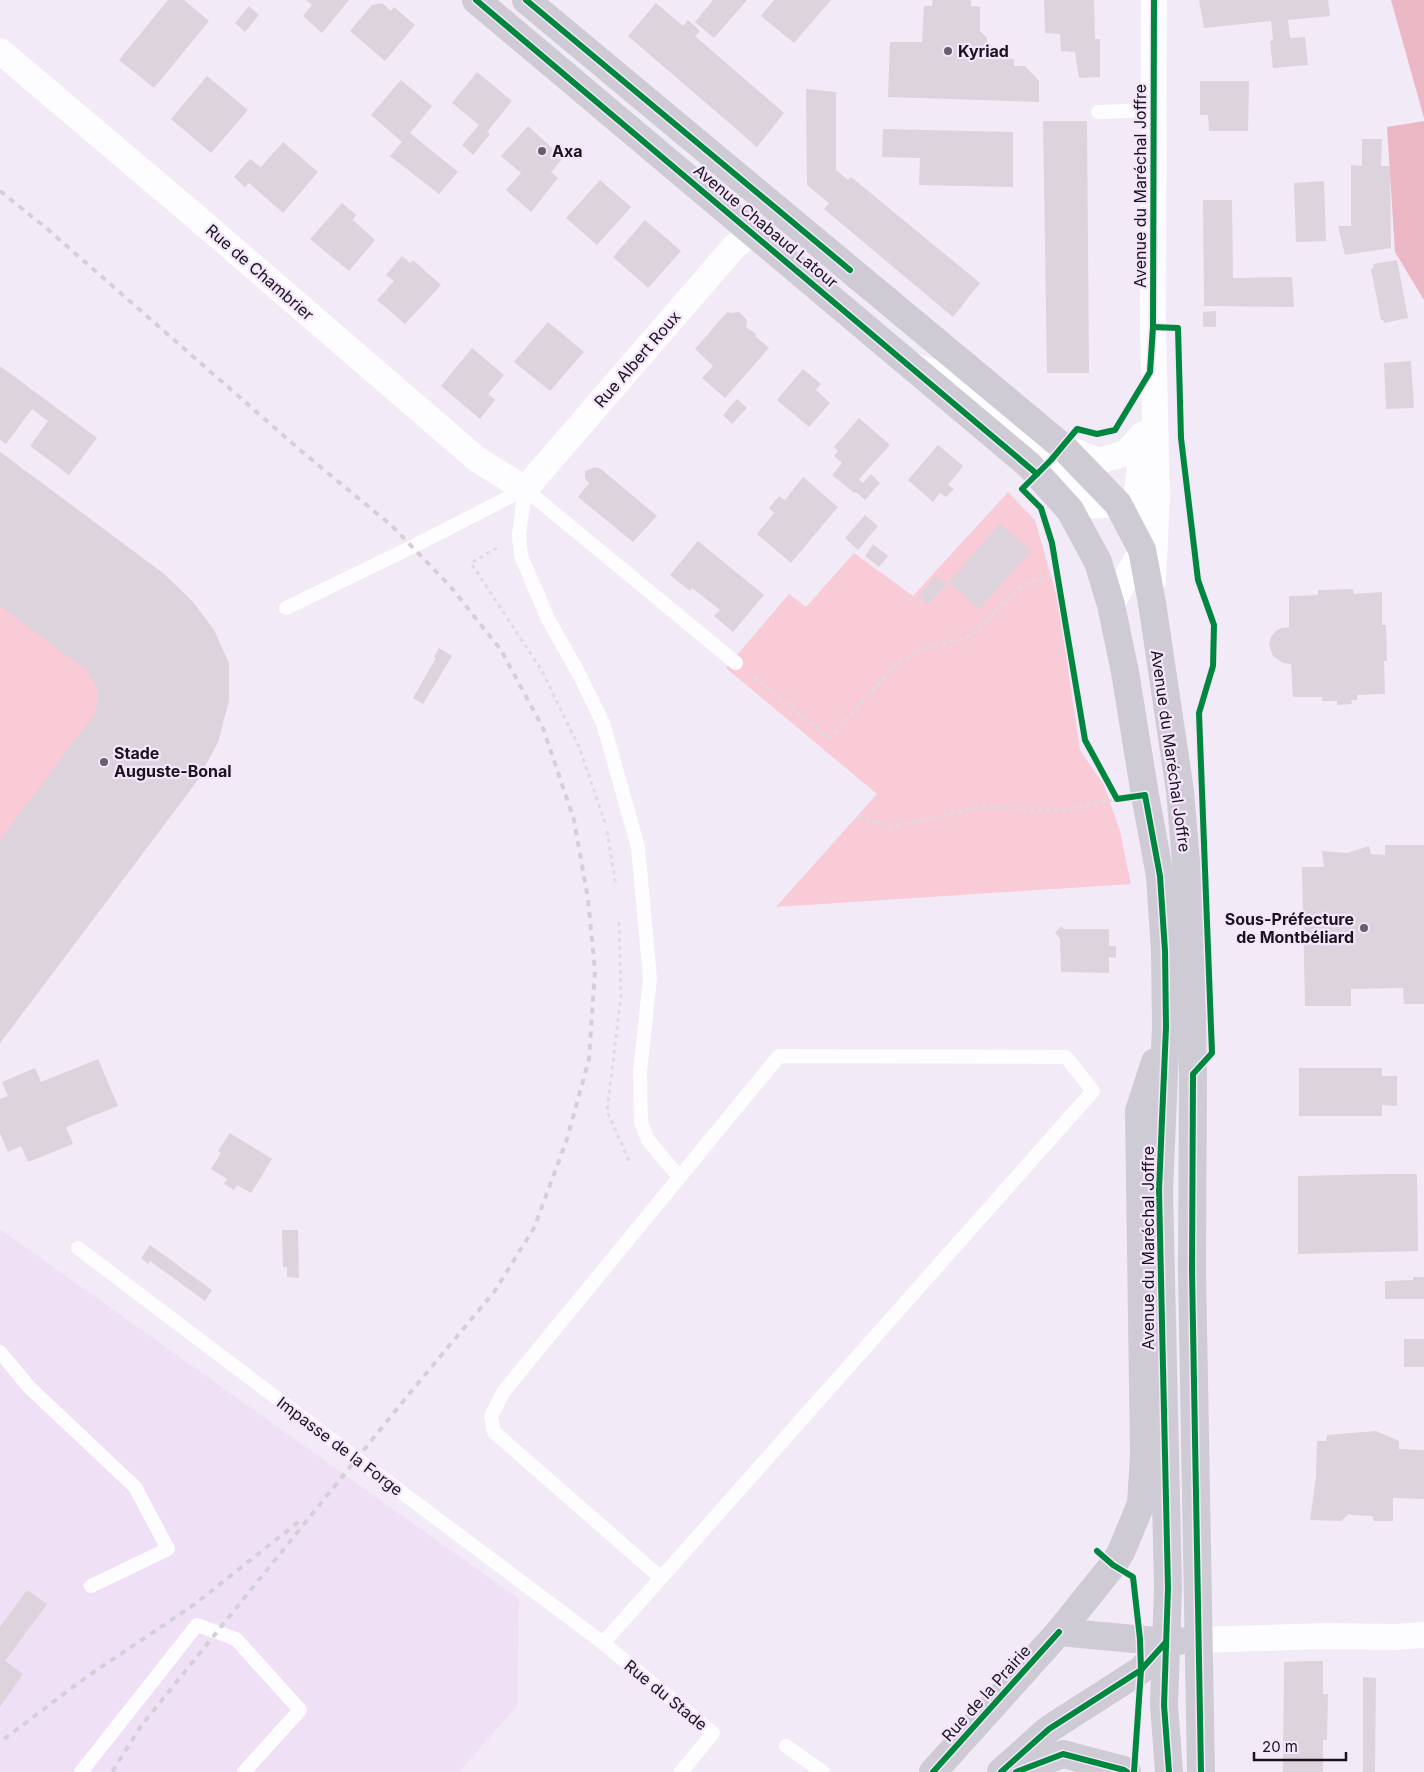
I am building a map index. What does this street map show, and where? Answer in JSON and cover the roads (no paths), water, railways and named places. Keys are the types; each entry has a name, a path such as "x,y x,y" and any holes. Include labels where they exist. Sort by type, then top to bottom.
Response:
{"main road":[{"name":"Avenue Chabaud Latour","path":"476,0 1037,474"},
{"name":"Avenue Chabaud Latour","path":"526,0 1063,447 1137,501 1142,550 1152,603"},
{"name":"Avenue du Maréchal Joffre","path":"1037,474 1070,510 1098,562 1111,605 1125,672 1160,876 1165,951 1166,1027 1159,1190 1168,1578 1164,1705 1169,1772"},
{"name":"Avenue du Maréchal Joffre","path":"1152,603 1180,791 1190,908 1194,1074 1192,1271 1201,1772"},
{"name":"Rue de la Prairie","path":"933,1772 1059,1632 1113,1565 1121,1552 1141,1504 1144,1455 1139,1111 1166,1027"},
{"path":"1059,1632 1166,1642 1198,1640"},
{"path":"1001,1772 1049,1729 1141,1670 1166,1642"},
{"path":"1016,1772 1063,1754 1127,1772"}],"street":[{"name":"Avenue du Maréchal Joffre","path":"1137,501 1153,327 1154,0"},
{"name":"Rue de Chambrier","path":"0,51 478,460 524,488"},
{"name":"Rue Albert Roux","path":"524,488 734,247 752,232"},
{"name":"Avenue du Maréchal Joffre","path":"1152,603 1137,501 1153,327"},
{"path":"909,364 957,380 1012,422 1052,460 1090,506 1137,501"},
{"name":"Avenue Chabaud Latour","path":"1063,447 1099,461 1126,453 1143,434"},
{"path":"1111,605 1142,550"},
{"path":"1198,1640 1424,1635"}],"lane":[{"path":"1098,112 1154,110"},
{"path":"524,488 519,535 521,556 544,610 578,672 602,723 638,847 650,978 640,1072 642,1122 648,1140 679,1177"},
{"path":"286,608 430,538 524,488"},
{"path":"524,488 736,663"},
{"path":"602,1643 661,1578 1093,1091 1066,1057 779,1056 504,1391 492,1416 494,1432 661,1578"},
{"name":"Impasse de la Forge","path":"78,1248 602,1643"},
{"path":"0,1352 28,1387 135,1487 168,1549 91,1586"},
{"path":"81,1772 197,1625 236,1639 300,1710 244,1772"},
{"name":"Rue du Stade","path":"602,1643 713,1734 681,1772"},
{"path":"786,1746 824,1772"}],"railway":[{"path":"0,191 45,227 300,450 392,526 450,586 501,650 543,728 574,820 588,899 595,970 589,1059 567,1139 534,1228 494,1292 409,1394 141,1726 112,1772"},
{"path":"4,1739 85,1678 195,1604 302,1519"}],"place":[{"name":"Kyriad","path":"948,51"},
{"name":"Axa","path":"542,151"},
{"name":"Stade Auguste-Bonal","path":"104,762"},
{"name":"Sous-Préfecture de Montbéliard","path":"1364,928"}]}
